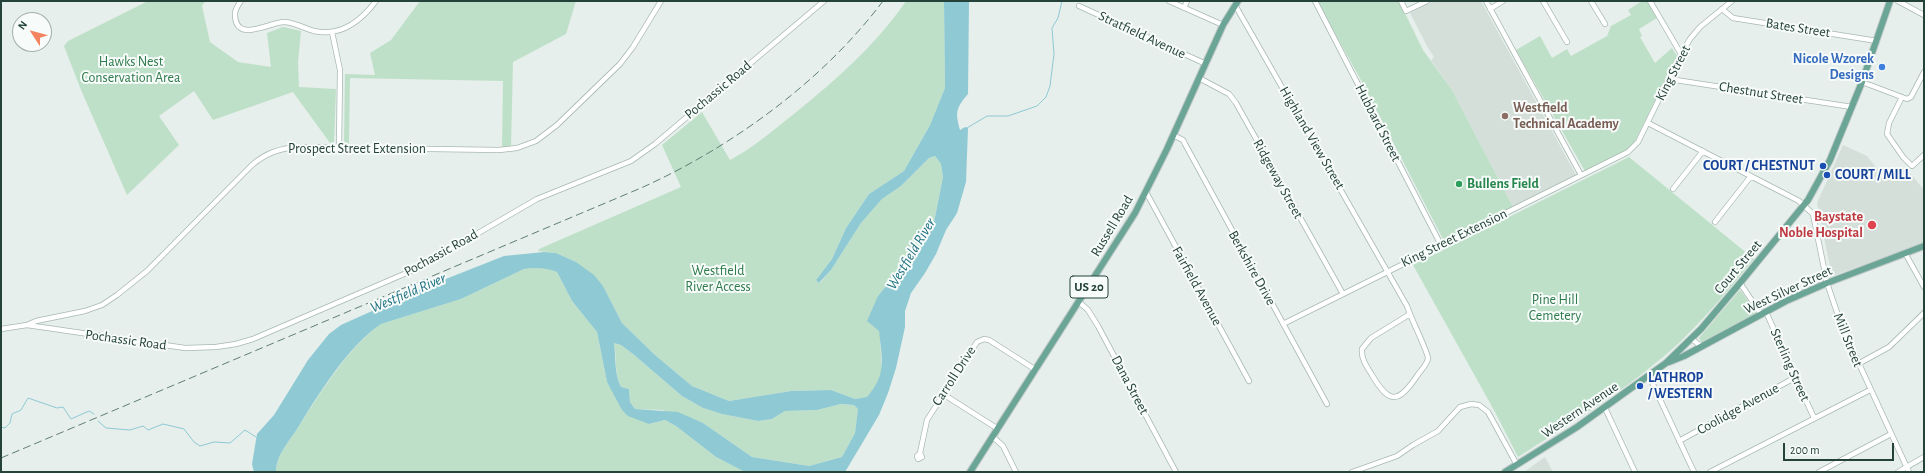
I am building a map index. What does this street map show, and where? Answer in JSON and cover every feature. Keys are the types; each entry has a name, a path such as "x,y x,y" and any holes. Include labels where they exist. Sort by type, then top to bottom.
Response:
{"main road":[{"name":"Court Street","path":"1666,364 1692,339 1804,205 1831,157 1862,82 1890,1"},
{"name":"Russell Road","path":"970,472 1127,227 1146,192 1223,25 1237,3"},
{"name":"West Silver Street","path":"1666,364 1705,346 1763,313 1827,283 1924,246"},
{"name":"Western Avenue","path":"1505,472 1605,408 1666,364"}],"street":[{"path":"241,1 236,7 235,18 240,26 246,30 256,30 272,23 284,22 317,31 332,32 349,26 359,20 376,1"},
{"name":"Prospect Street Extension","path":"26,325 36,321 89,309 117,296 147,271 212,204 262,157 275,151 287,148 499,150 517,148 536,142 557,125 620,64 633,47 661,1"},
{"name":"Pochassic Road","path":"1,329 26,325 185,348 216,347 253,339 418,268 537,199 631,161 655,144 824,1"},
{"path":"1169,1 1223,25"},
{"path":"1184,8 1187,1"},
{"name":"Hubbard Street","path":"1315,1 1441,245"},
{"path":"1401,1 1406,11 1426,1"},
{"path":"1486,1 1581,175"},
{"path":"1490,9 1503,1"},
{"path":"1543,1 1567,42"},
{"path":"1591,1 1605,24"},
{"path":"1650,1 1681,54"},
{"name":"King Street","path":"1626,154 1635,146 1648,123 1681,54 1700,27 1732,1"},
{"path":"1898,1 1924,15"},
{"name":"Highland View Street","path":"1237,3 1404,298 1410,314"},
{"name":"Stratfield Avenue","path":"1079,6 1206,64"},
{"name":"Bates Street","path":"1722,9 1733,18 1877,41"},
{"path":"332,32 340,70 339,148"},
{"path":"1862,82 1907,99 1911,97 1924,72"},
{"name":"Ridgeway Street","path":"1199,78 1229,94 1236,103 1343,294"},
{"name":"Chestnut Street","path":"1669,79 1852,107"},
{"path":"1902,97 1887,130 1892,142 1912,166 1924,155"},
{"path":"1648,123 1804,205"},
{"name":"Berkshire Drive","path":"1173,135 1182,140 1185,144 1327,404"},
{"path":"1673,189 1703,151"},
{"name":"King Street Extension","path":"1283,324 1626,154"},
{"path":"1715,222 1751,176"},
{"name":"Fairfield Avenue","path":"1146,192 1249,381"},
{"name":"Mill Street","path":"1804,205 1812,214 1827,283 1842,327 1890,434 1908,470"},
{"path":"1904,253 1924,288"},
{"name":"Sterling Street","path":"1740,283 1763,313 1796,377 1814,418"},
{"name":"Dana Street","path":"1080,302 1090,313 1098,326 1176,472"},
{"path":"1858,364 1889,348 1924,313"},
{"path":"1410,314 1427,352 1427,361 1405,393 1397,397 1380,389 1362,358 1362,349 1371,338 1410,314"},
{"path":"1692,339 1698,344 1705,346"},
{"name":"Carroll Drive","path":"920,453 924,425 973,347 981,340 991,341 1036,370"},
{"path":"1649,376 1694,472"},
{"name":"Coolidge Avenue","path":"1679,441 1796,377"},
{"path":"1710,472 1870,390"},
{"path":"943,394 998,429"},
{"path":"1352,472 1367,470 1397,456 1438,431 1460,407 1471,404 1483,407 1488,412 1517,464"},
{"path":"1605,408 1635,472"},
{"path":"1819,472 1890,434"},
{"path":"993,437 1003,446 1016,472"},
{"path":"1898,472 1908,470 1924,457"}],"shaded area":[{"name":"Westfield Technical Academy","path":"1433,1 1481,1 1576,175 1513,207 1452,90 1431,60 1434,57 1410,13"},
{"name":"Baystate Noble Hospital","path":"1843,145 1867,156 1887,181 1905,167 1924,190 1924,243 1832,276 1817,203"},
{"path":"1545,457 1553,472 1524,472"}],"green space":[{"name":"Hawks Nest Conservation Area","path":"148,1 205,1 202,6 210,42 238,62 271,67 267,33 283,27 301,31 298,62 299,87 336,89 334,142 330,143 293,92 213,120 194,91 159,116 179,145 127,195 81,90 64,46 68,41"},
{"path":"420,1 576,1 566,34 513,62 511,147 502,147 503,81 350,78 349,144 344,143 345,74 375,75 370,53 391,40"},
{"name":"Westfield River Access","path":"906,1 944,1 945,88 930,125 904,171 869,194 846,228 832,259 816,280 820,283 831,270 861,223 882,199 901,186 929,158 935,156 941,164 943,177 934,222 922,247 907,260 878,296 882,374 874,389 867,397 855,399 831,390 791,391 729,401 692,386 655,355 622,323 603,286 576,262 556,253 538,251 539,249 681,187 662,145 702,112 730,160 751,147 802,108 850,66 880,35"},
{"path":"1317,1 1399,1 1423,50 1452,90 1513,207 1444,241 1362,82"},
{"path":"1642,1 1647,1 1657,18 1639,29 1642,36 1640,37 1655,63 1672,48 1677,56 1632,147 1585,171 1516,50 1540,36 1552,58 1567,49 1571,56 1607,36 1611,26 1631,15 1628,10"},
{"name":"Pine Hill Cemetery","path":"1629,157 1754,259 1699,323 1661,359 1601,403 1518,457 1495,412 1413,265"},
{"path":"545,268 557,272 572,301 597,332 607,382 649,424 665,420 676,426 716,457 745,472 276,472 278,460 281,454 335,372 357,345 381,324 461,299 524,269"},
{"path":"1739,291 1741,291 1757,314 1702,343 1699,338"},
{"path":"614,343 621,345 633,354 682,396 703,408 722,414 758,421 772,419 785,411 817,410 841,404 854,405 858,409 855,433 842,457 809,466 752,457 703,423 662,410 635,409 630,402 629,389 621,387 619,382 616,371"}],"water":[{"path":"944,1 969,1 968,94 961,103 957,114 960,130 965,127 968,128 966,182 957,213 946,230 936,254 911,293 905,311 905,327 896,368 879,415 845,472 745,472 716,457 676,426 665,420 649,424 628,416 622,410 607,382 597,332 572,301 557,272 537,268 524,269 461,299 381,324 357,345 334,372 281,454 278,460 276,472 254,472 252,464 257,434 274,415 308,360 329,334 341,325 423,288 504,256 544,252 556,253 576,262 594,275 603,286 622,323 655,355 692,386 729,401 791,391 831,390 855,399 867,397 878,381 882,366 882,358 879,331 867,321 878,296 907,260 922,247 934,222 943,177 941,164 935,156 929,158 901,186 882,199 861,223 831,270 819,283 816,280 832,259 846,228 869,194 904,171 930,125 945,88","holes":["614,343 621,345 682,396 703,408 722,414 758,421 772,419 785,411 817,410 841,404 854,405 858,409 855,433 842,457 809,466 752,457 703,423 678,412 635,409 630,402 629,389 621,387 617,376"]}],"waterway":[{"path":"967,128 987,116 1008,116 1037,106 1046,97 1050,86 1054,54 1052,28 1058,18 1062,1"},
{"path":"1,427 5,428 10,423 12,414 21,410 28,398 57,408 63,407 71,419 89,411 94,414"},
{"path":"98,421 106,428 130,430 143,426 148,430 163,424 184,429 194,442 200,446 214,442 230,443 245,430 256,437"}],"railway":[{"path":"1,458 641,188 675,171 709,153 742,132 804,85 833,58 883,1"}],"place":[{"name":"Nicole Wzorek Designs","path":"1882,67"},
{"name":"Westfield Technical Academy","path":"1505,116"},
{"name":"COURT / CHESTNUT","path":"1823,166"},
{"name":"COURT / MILL","path":"1827,175"},
{"name":"Bullens Field","path":"1459,184"},
{"name":"Baystate Noble Hospital","path":"1872,225"},
{"name":"LATHROP / WESTERN","path":"1640,386"}],"water label":[{"name":"Westfield River","path":"911,254"},
{"name":"Westfield River","path":"408,293"}]}
